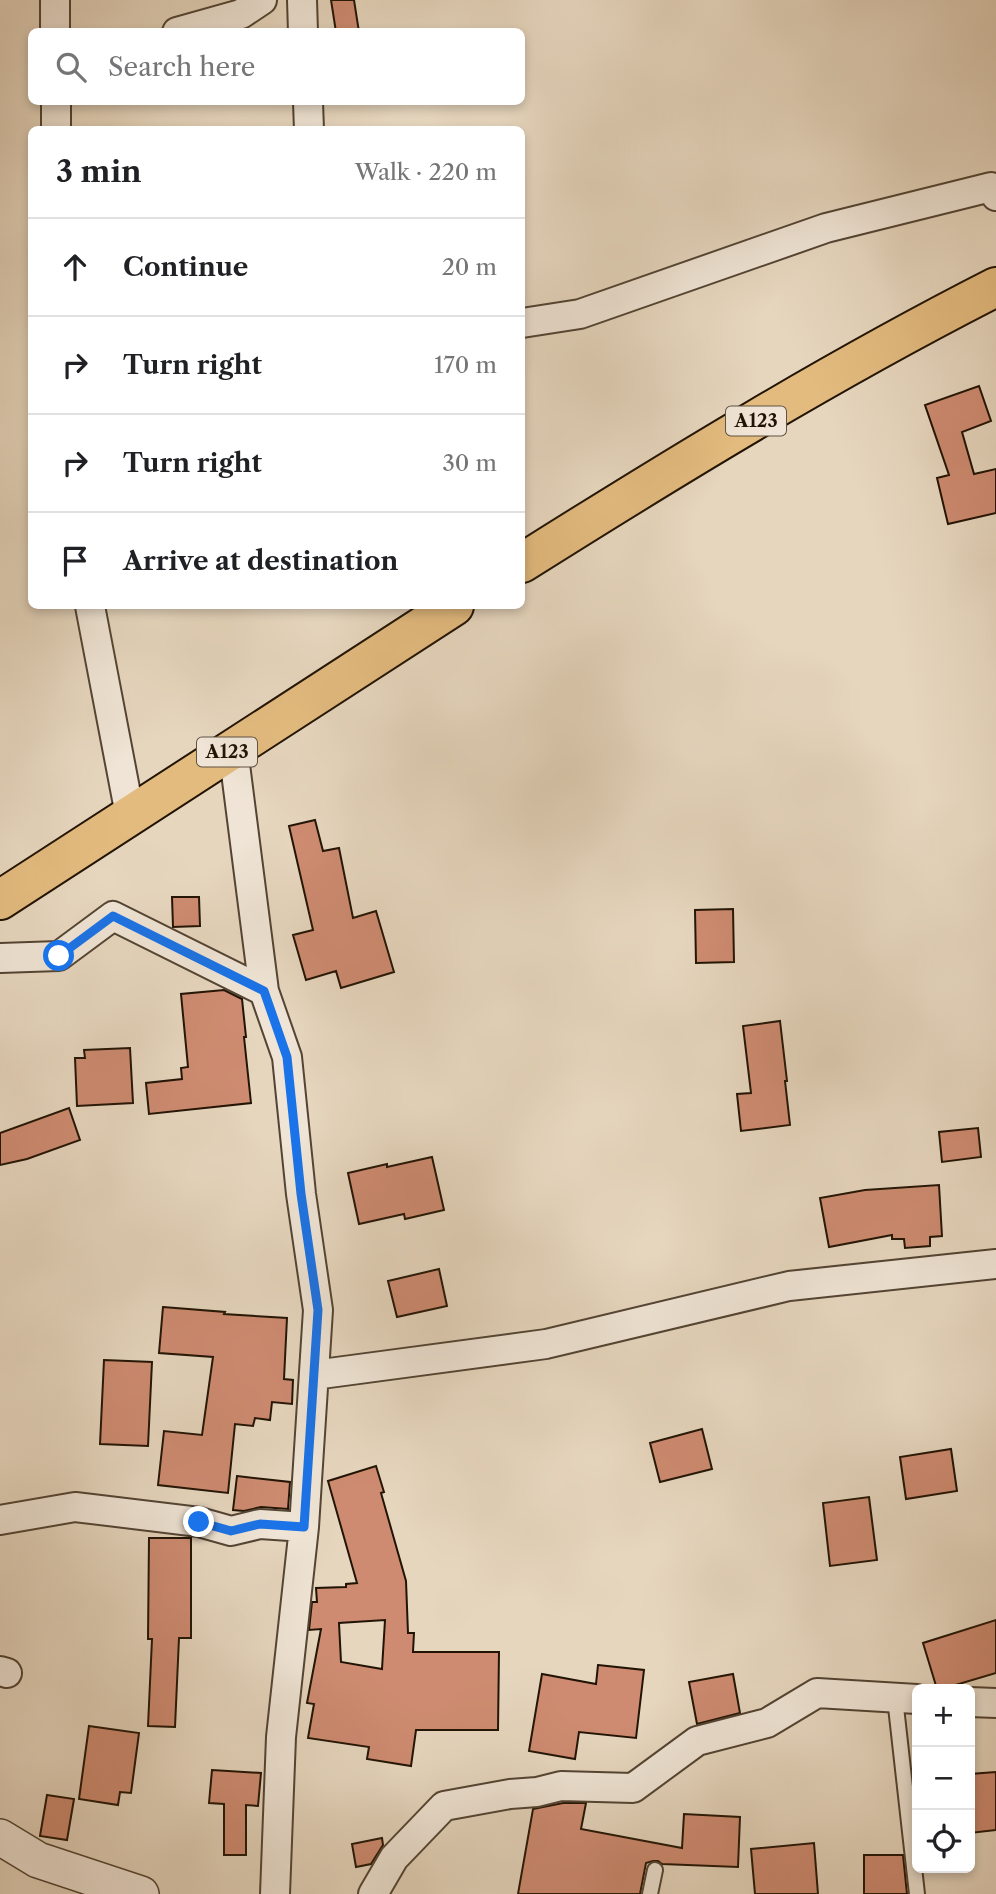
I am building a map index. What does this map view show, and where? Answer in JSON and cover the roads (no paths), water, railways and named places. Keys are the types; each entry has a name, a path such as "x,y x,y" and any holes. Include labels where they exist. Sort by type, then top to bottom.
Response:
{"highway":[{"name":"A123","path":"525,561 823,381 996,287"},
{"name":"A123","path":"0,900 449,609"}],"street":[{"path":"55,0 55,28"},
{"path":"191,28 241,14 262,0"},
{"path":"302,0 303,28"},
{"path":"56,105 56,126"},
{"path":"308,105 309,126"},
{"path":"525,323 580,314 826,228 991,187 996,196"},
{"path":"91,609 130,815"},
{"path":"233,748 264,991 287,1057 301,1194 318,1310 304,1527 281,1737 275,1894"},
{"path":"0,958 59,956 113,916 264,991"},
{"path":"314,1375 546,1344 789,1286 996,1264"},
{"path":"0,1520 75,1507 199,1522 231,1531 260,1524 304,1527"},
{"path":"373,1894 394,1858 444,1806 561,1786 633,1788 697,1741 767,1723 817,1693 906,1698"},
{"path":"975,1702 996,1703"},
{"path":"0,1837 38,1860 141,1894"}],"lane":[{"path":"906,1698 917,1894"},
{"path":"650,1894 655,1870"}]}
